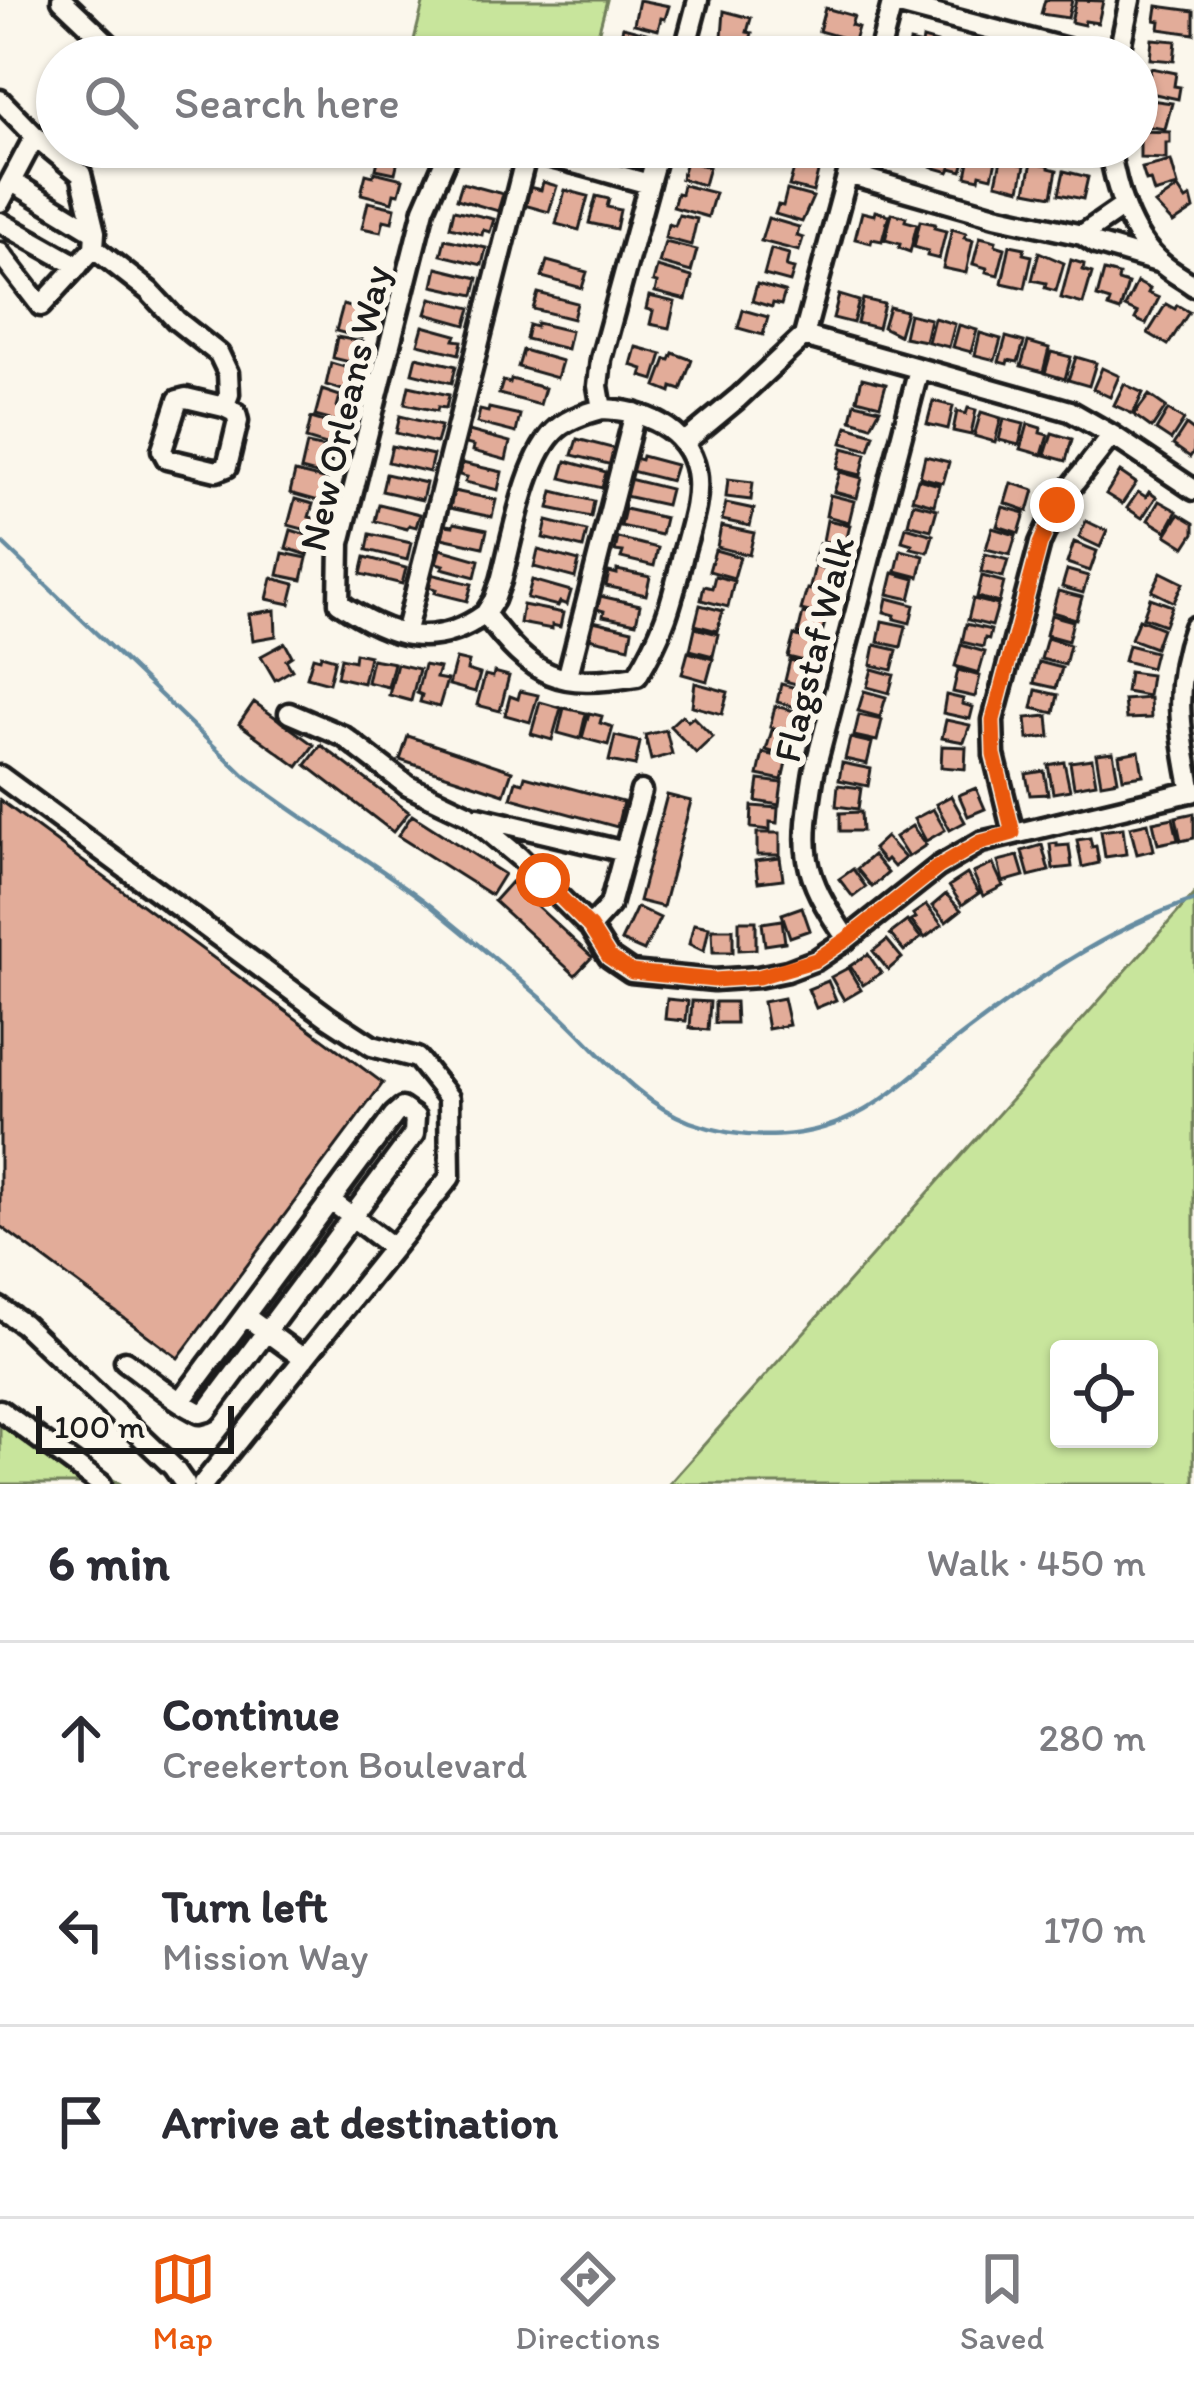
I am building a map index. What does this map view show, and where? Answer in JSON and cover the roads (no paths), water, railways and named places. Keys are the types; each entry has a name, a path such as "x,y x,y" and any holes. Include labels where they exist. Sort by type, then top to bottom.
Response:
{"street":[{"path":"62,0 100,36"},
{"path":"689,36 698,0"},
{"path":"1122,36 1130,0"},
{"path":"883,36 892,2 1020,36"},
{"path":"0,100 35,136 0,202"},
{"path":"0,253 41,306 78,266 95,240 81,174 74,168"},
{"name":"New Orleans Way","path":"442,168 424,209 340,544 339,602 370,624 429,637 466,628 484,614"},
{"path":"405,634 523,168"},
{"path":"588,168 649,184"},
{"path":"602,409 601,358 653,168"},
{"path":"685,442 804,336 850,168"},
{"path":"1114,168 1124,206 1158,262"},
{"path":"848,174 1082,235 1096,244 1158,262 1194,286"},
{"path":"11,182 95,240 176,320 219,354 228,373 224,407"},
{"path":"1082,235 1124,206"},
{"path":"0,222 78,266"},
{"path":"804,336 1070,411 1194,490"},
{"name":"Flagstaf Walk","path":"847,939 821,902 810,874 805,828 814,772 919,369"},
{"path":"178,400 224,407 236,413 238,421 227,467 217,471 167,459 162,450 178,400"},
{"path":"602,409 634,413 662,424 685,442 696,472 696,502 658,643 638,676 595,683 567,679 534,666 508,645 484,614 501,581 542,445 559,426 602,409"},
{"path":"567,679 634,413"},
{"path":"1013,833 994,754 993,720 1040,544 1057,505 1112,435"},
{"path":"469,815 590,927 609,957 632,972 714,980 788,970 816,960 938,867 981,842 1193,791 1179,718 1179,690 1194,627"},
{"path":"289,713 344,736 408,786 469,815 625,852"},
{"path":"0,776 329,1018 372,1046 417,1058 449,1098 450,1177 203,1484"},
{"path":"590,927 610,905 640,791"},
{"path":"125,1361 194,1411 207,1411 414,1134 415,1117 409,1112 402,1108 394,1115 181,1401"},
{"path":"330,1200 393,1248"},
{"path":"0,1307 157,1451 184,1484"},
{"path":"245,1316 304,1359"},
{"path":"0,1410 101,1484"}],"waterway":[{"path":"0,541 244,775 431,906 542,998 652,1101 712,1129 779,1136 844,1120 888,1095 980,1021 1067,961 1129,927 1194,900"}]}
